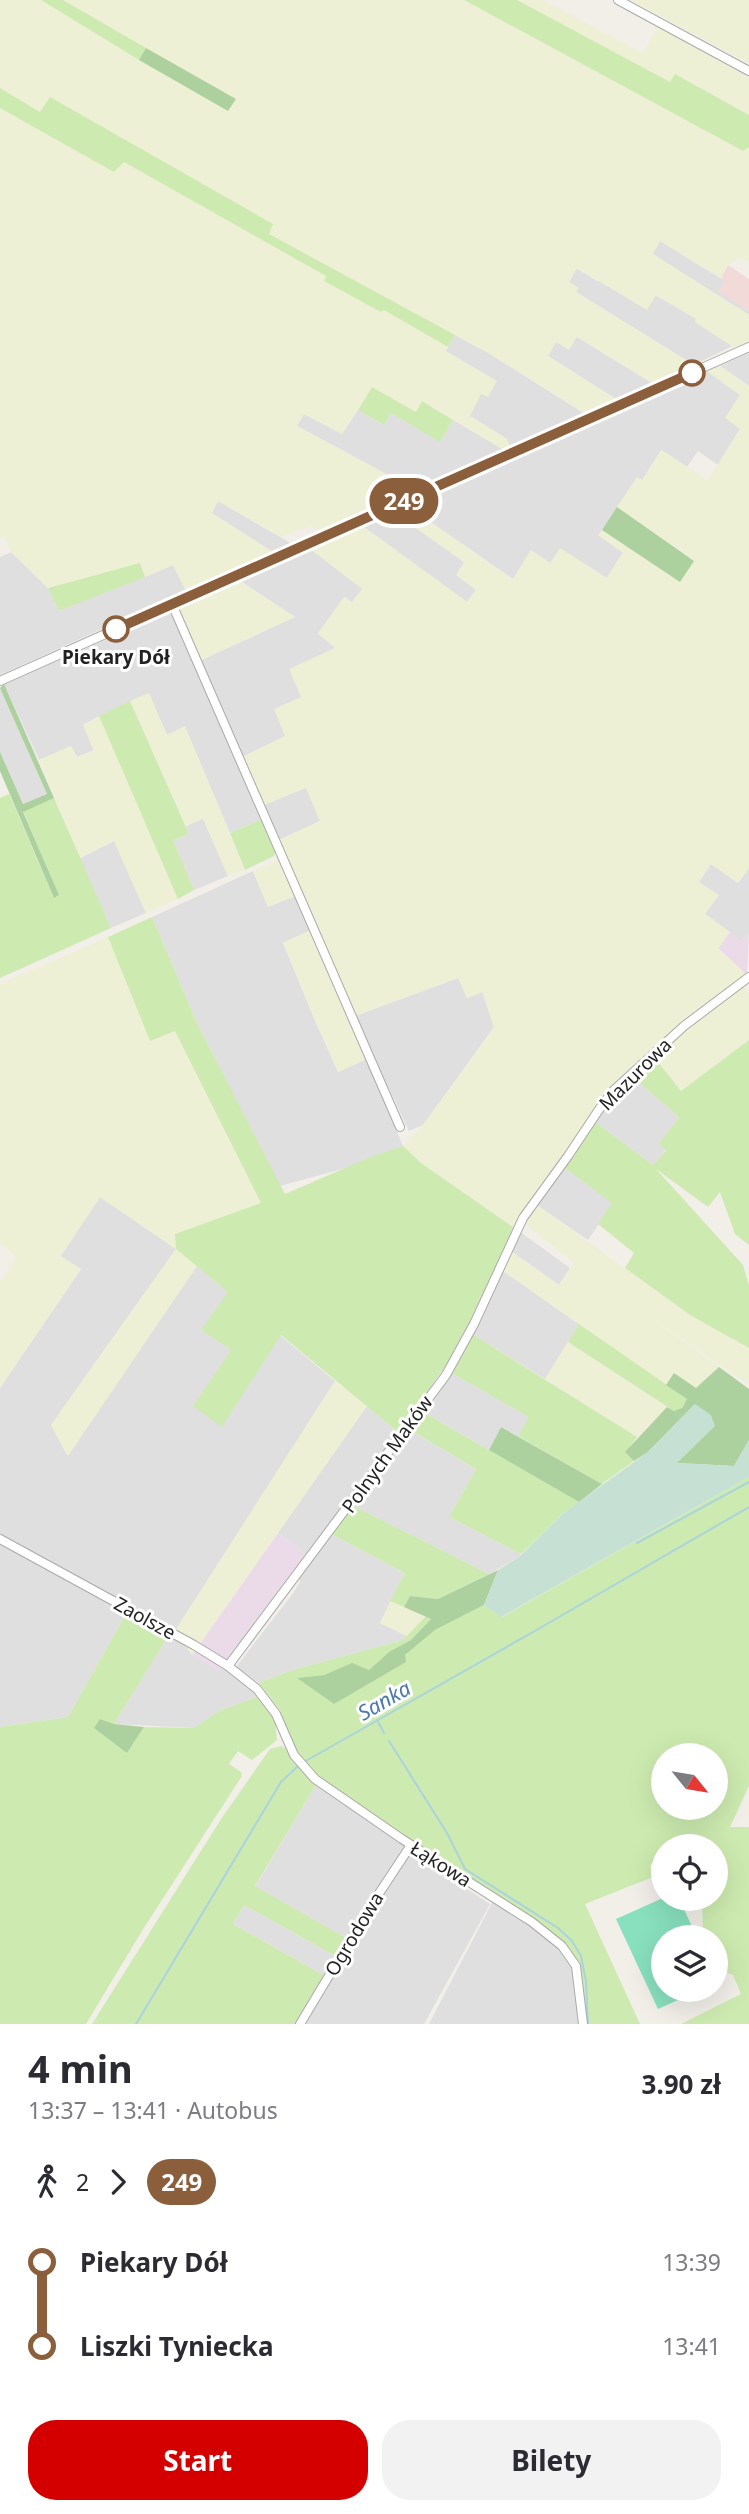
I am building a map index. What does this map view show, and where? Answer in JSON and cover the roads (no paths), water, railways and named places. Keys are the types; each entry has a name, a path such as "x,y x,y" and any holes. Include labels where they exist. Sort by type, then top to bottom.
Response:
{"street":[{"path":"618,0 749,71"},
{"path":"0,681 749,347"},
{"path":"172,604 400,1127"},
{"name":"Mazurowa","path":"519,1226 613,1091 684,1026 749,977"},
{"name":"Polnych Maków","path":"228,1666 446,1375 474,1324 519,1226"},
{"name":"Zaolsze","path":"0,1539 228,1666 260,1692 276,1714"},
{"name":"Łąkowa","path":"276,1714 285,1740 294,1755 306,1771 323,1786 532,1922 562,1945 576,1966 583,2024"},
{"name":"Ogrodowa","path":"300,2024 411,1845"}],"waterway":[{"path":"637,1543 749,1482"},
{"name":"Sanka","path":"304,1762 749,1507"},
{"path":"377,1720 384,1733"},
{"path":"389,1741 447,1833 465,1869 558,1928 572,1941 581,1956 586,1981 588,2024"},
{"name":"Sanka","path":"136,2024 281,1782 299,1765"}],"place":[{"name":"Piekary Dół","path":"116,629"}]}
